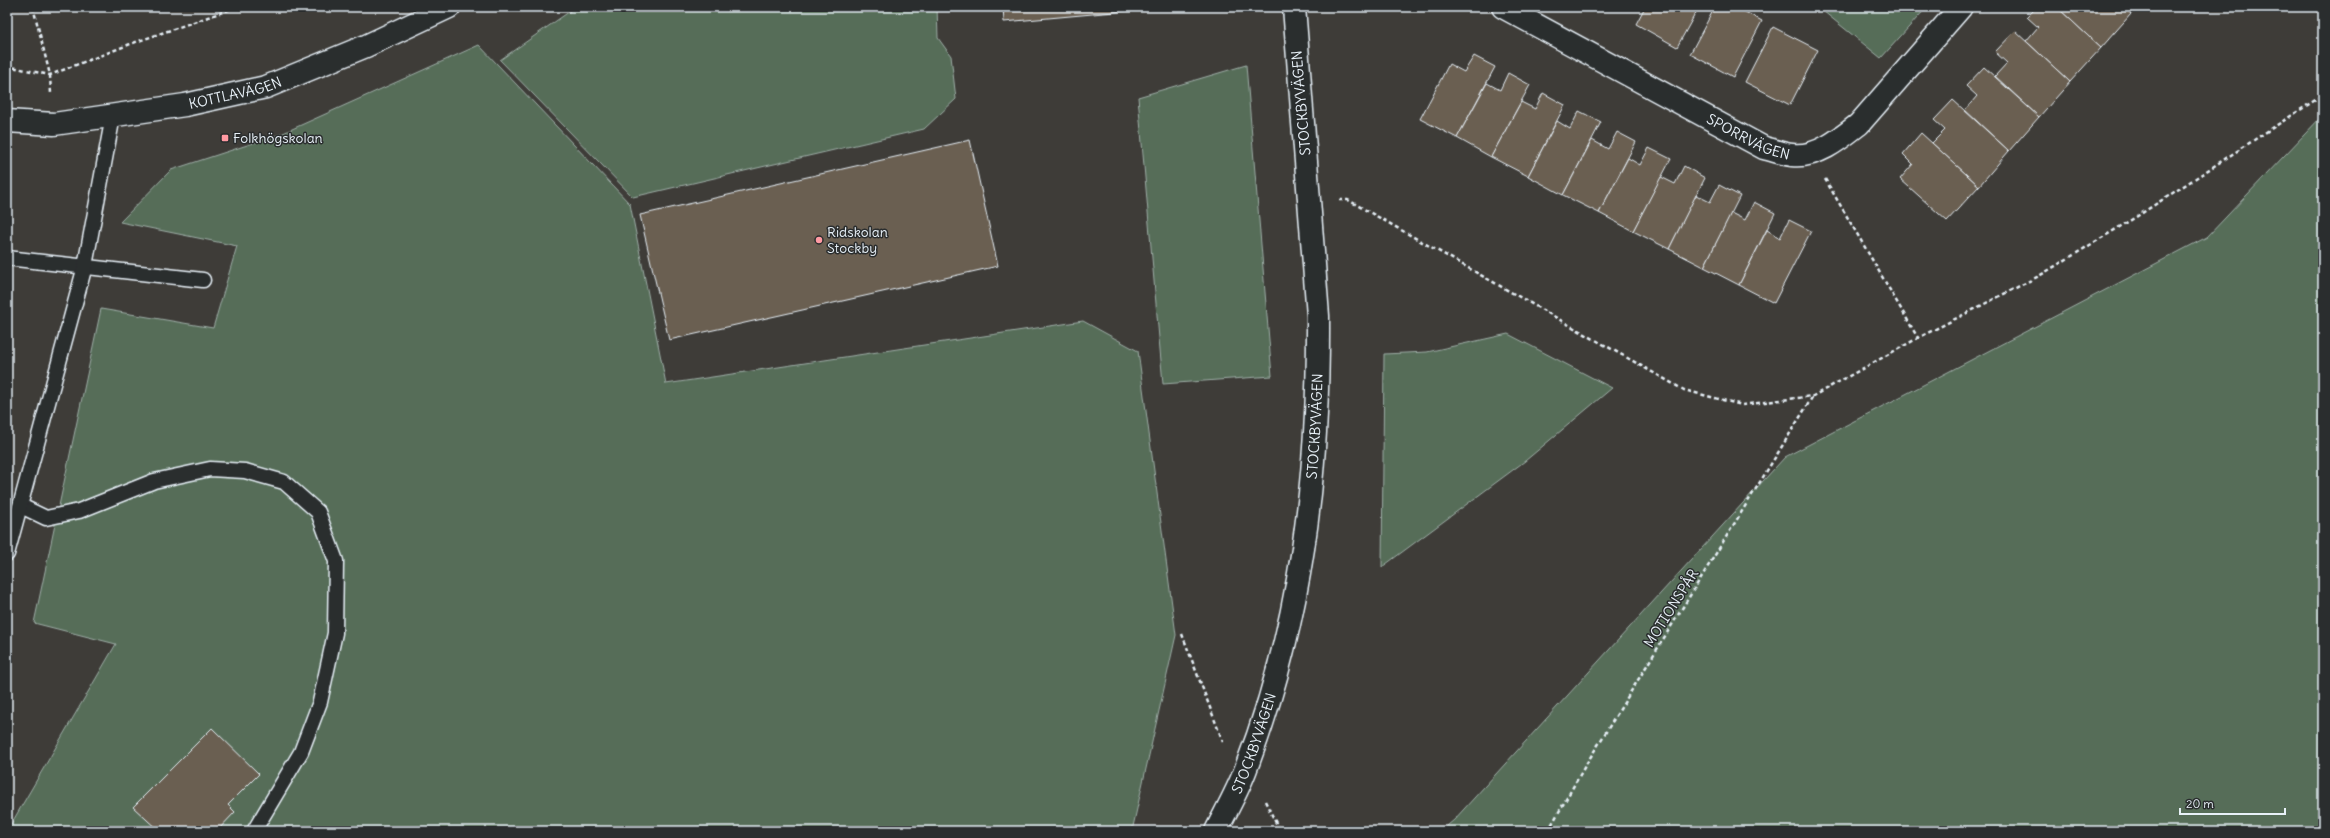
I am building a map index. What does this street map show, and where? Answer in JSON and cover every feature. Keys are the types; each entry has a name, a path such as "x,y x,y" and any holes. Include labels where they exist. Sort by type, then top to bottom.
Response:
{"street":[{"name":"KOTTLAVÄGEN","path":"7,121 54,124 185,105 266,87 366,46 449,7"},
{"name":"STOCKBYVÄGEN","path":"1216,831 1245,772 1269,699 1302,561 1312,484 1318,362 1318,316 1294,7"},
{"name":"SPORRVÄGEN","path":"1503,7 1764,148 1792,155 1811,155 1839,139 1858,124 1961,7"}],"lane":[{"path":"7,554 85,266 113,116"},
{"path":"7,258 203,280"},
{"path":"21,506 46,518 79,512 154,481 210,469 245,471 284,482 318,512 336,561 335,633 320,702 301,752 254,831"}],"path":[{"path":"33,7 50,75 54,124"},
{"path":"7,66 50,75 133,43 238,7"},
{"path":"1308,198 1348,200 1684,390 1742,405 1813,396 1918,338 2039,276 2136,217 2323,95"},
{"path":"1811,155 1918,338"},
{"name":"MOTIONSPÅR","path":"1548,831 1585,766 1813,396"}],"green space":[{"path":"576,7 937,7 938,38 951,56 956,99 924,129 633,197 500,60"},
{"path":"1818,7 1927,7 1881,58"},
{"path":"479,45 630,204 666,384 1083,321 1138,351 1176,635 1132,831 7,831 116,644 34,623 101,309 213,328 237,246 120,222 171,170 281,134"},
{"path":"1246,65 1272,376 1163,384 1138,97"},
{"path":"2323,115 2323,831 1441,831 1454,820 1785,457 2207,237"},
{"path":"1508,334 1612,388 1525,461 1382,567 1384,354 1427,352"}],"building":[{"path":"1003,7 1170,7 1004,22"},
{"path":"1645,7 1699,7 1677,47 1636,24"},
{"path":"1715,7 1736,7 1762,21 1733,77 1690,54"},
{"path":"2037,7 2057,7 2101,48 2070,82 2026,41 2038,27 2027,17"},
{"path":"2057,7 2124,7 2131,14 2101,48"},
{"path":"2124,7 2137,7 2131,14"},
{"path":"1773,27 1818,50 1790,105 1745,82"},
{"path":"2015,31 2070,82 2039,117 1995,76 2007,63 1995,52"},
{"path":"1474,56 1495,67 1457,138 1420,119 1449,64 1464,72"},
{"path":"1984,67 2039,117 2009,151 1965,110 1977,96 1966,86"},
{"path":"1508,73 1530,85 1491,157 1457,138 1487,83 1500,90"},
{"path":"1543,93 1565,105 1528,176 1491,157 1521,102 1535,109"},
{"path":"1953,100 2009,151 1979,186 1932,143 1945,130 1934,120"},
{"path":"1579,111 1601,122 1563,195 1528,176 1557,121 1570,129"},
{"path":"1617,132 1636,142 1599,213 1563,195 1592,140 1608,149"},
{"path":"1921,133 1979,186 1947,221 1900,179 1913,164 1903,154"},
{"name":"Ridskolan Stockby","path":"970,140 998,266 669,340 640,215"},
{"path":"1649,148 1671,159 1633,231 1599,213 1628,158 1640,165"},
{"path":"1684,166 1705,178 1669,249 1633,231 1661,177 1675,184"},
{"path":"1719,185 1740,196 1704,267 1669,249 1696,195 1710,202"},
{"path":"1754,202 1775,213 1739,285 1704,267 1731,213 1745,220"},
{"path":"1789,220 1811,231 1774,303 1739,285 1767,230 1780,238"},
{"path":"212,728 259,774 228,805 235,812 217,831 159,831 133,807"}],"place":[{"name":"Folkhögskolan","path":"225,138"},
{"name":"Ridskolan Stockby","path":"819,240"}]}
